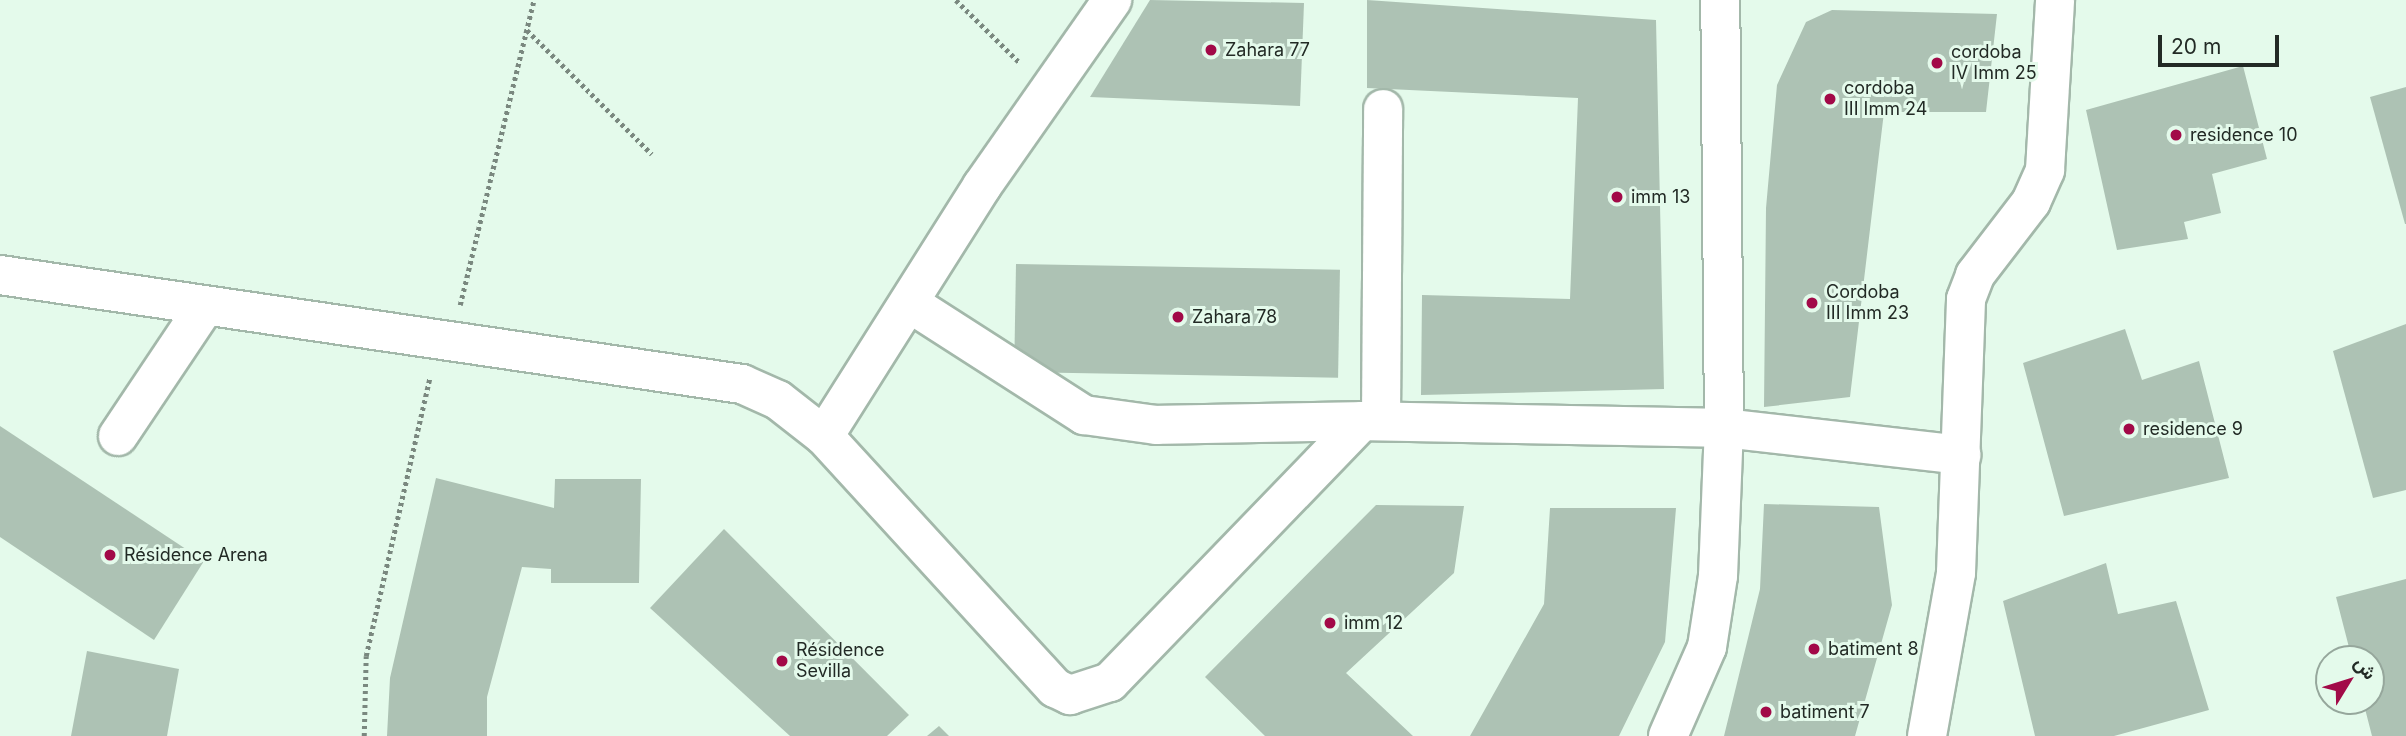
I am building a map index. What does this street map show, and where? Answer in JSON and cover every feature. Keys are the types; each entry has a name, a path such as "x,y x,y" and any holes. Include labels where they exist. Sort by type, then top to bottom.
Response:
{"street":[{"path":"824,436 1048,90 1112,0"},
{"path":"1668,736 1707,647 1718,576 1724,428 1720,0"},
{"path":"1927,736 1956,573 1966,299 1975,275 2031,202 2045,170 2054,0"},
{"path":"0,275 742,384 778,400 824,436 1055,688 1070,695 1110,682 1371,421 1383,109"},
{"path":"911,304 1084,415 1156,425 1371,421 1724,428 1961,455"},
{"path":"118,436 205,306"}],"path":[{"path":"364,736 366,656 445,339 534,0"},
{"path":"956,0 1048,90"},
{"path":"527,30 652,154"}],"building":[{"name":"Zahara 77","path":"1150,0 1304,3 1300,106 1090,97"},
{"name":"imm 13","path":"1367,0 1656,20 1664,389 1421,395 1422,295 1570,299 1578,98 1367,88"},
{"path":"1832,10 1997,14 1986,112 1884,112 1850,397 1764,407 1766,208 1777,85 1806,22"},
{"name":"residence 10","path":"2243,66 2267,159 2212,174 2221,213 2184,222 2188,239 2117,250 2086,110"},
{"path":"2406,87 2406,224 2405,224 2370,97"},
{"name":"Zahara 78","path":"1016,264 1340,270 1338,378 1014,372"},
{"path":"2406,324 2406,490 2373,498 2333,351"},
{"name":"residence 9","path":"2125,329 2142,380 2199,361 2229,478 2064,516 2023,363"},
{"name":"Résidence Arena","path":"0,426 204,561 154,640 0,537"},
{"path":"436,478 554,508 555,479 641,479 639,583 551,583 551,569 522,567 487,697 487,736 387,736 390,678"},
{"name":"batiment 8","path":"1764,504 1879,507 1892,605 1855,736 1724,736 1760,589"},
{"name":"imm 12","path":"1376,505 1464,506 1454,573 1346,673 1413,736 1265,736 1205,677"},
{"path":"1550,508 1676,508 1665,642 1619,736 1470,736 1544,604"},
{"name":"Résidence Sevilla","path":"724,529 909,715 887,736 790,736 650,608"},
{"path":"2106,563 2118,614 2176,601 2209,710 2114,736 2035,736 2003,601"},
{"path":"2406,579 2406,736 2372,736 2367,715 2385,715 2385,645 2348,645 2336,597"},
{"path":"87,651 179,669 167,736 71,736"},
{"path":"939,726 949,736 927,736"}],"place":[{"name":"Zahara 77","path":"1211,50"},
{"name":"cordoba IV Imm 25","path":"1937,63"},
{"name":"cordoba III Imm 24","path":"1830,99"},
{"name":"residence 10","path":"2176,135"},
{"name":"imm 13","path":"1617,197"},
{"name":"Cordoba III Imm 23","path":"1812,303"},
{"name":"Zahara 78","path":"1178,317"},
{"name":"residence 9","path":"2129,429"},
{"name":"Résidence Arena","path":"110,555"},
{"name":"imm 12","path":"1330,623"},
{"name":"batiment 8","path":"1814,649"},
{"name":"Résidence Sevilla","path":"782,661"},
{"name":"batiment 7","path":"1766,712"}]}
